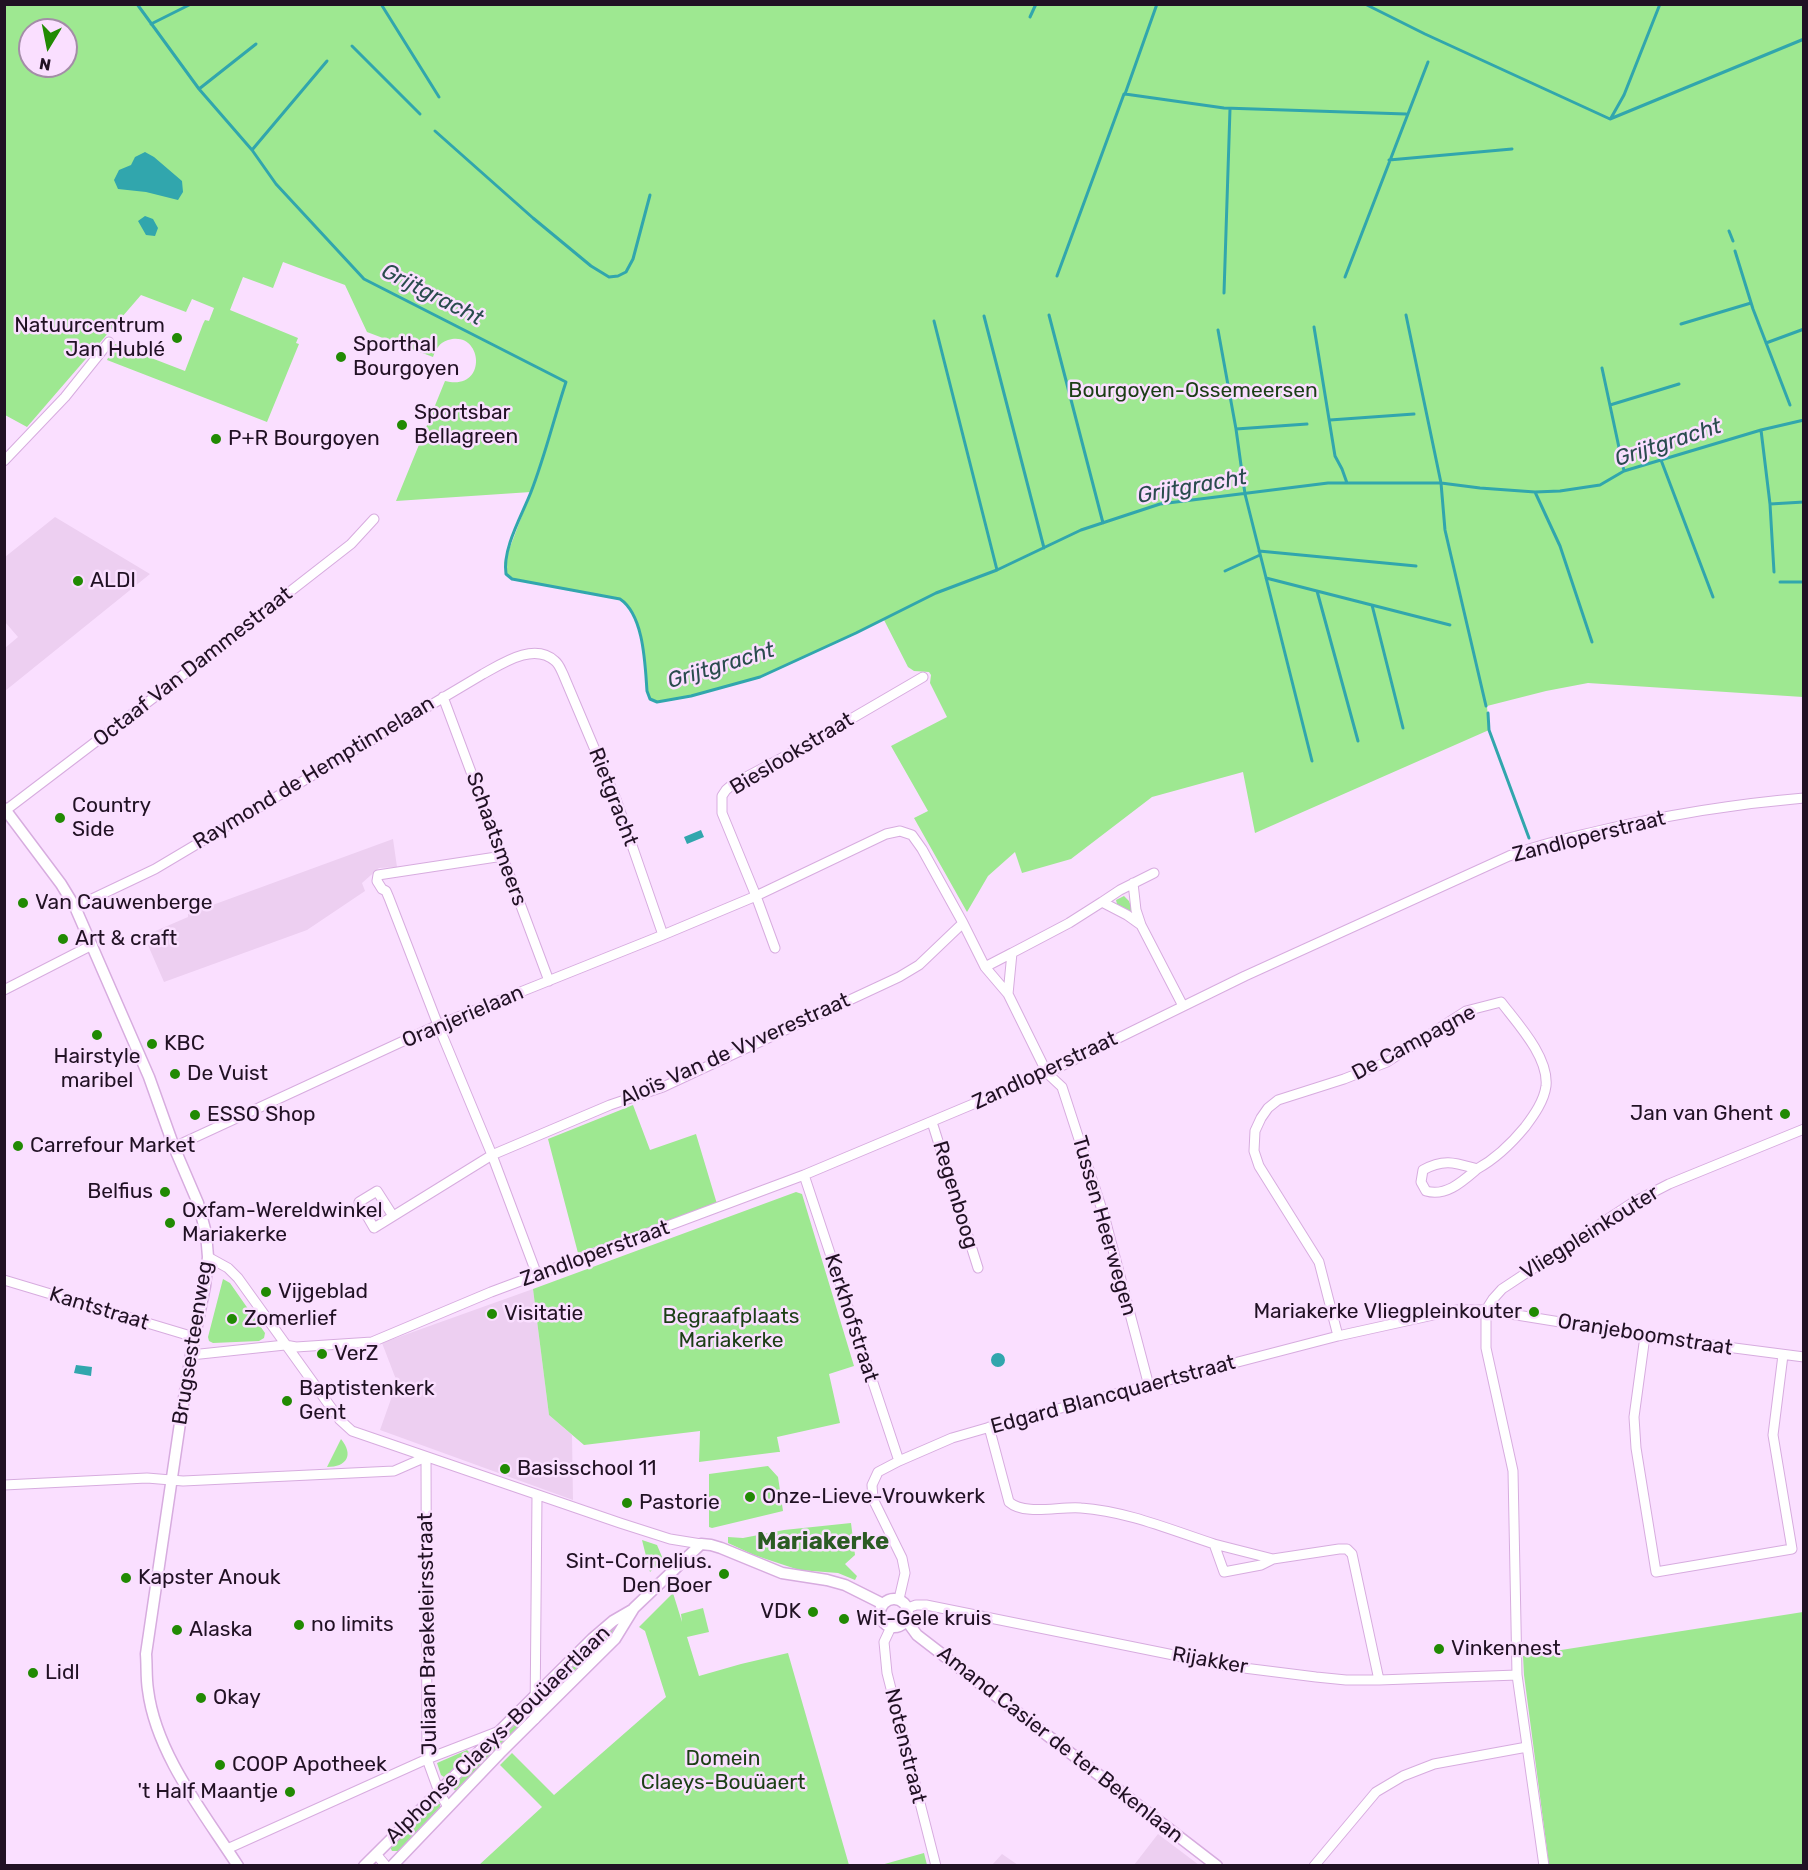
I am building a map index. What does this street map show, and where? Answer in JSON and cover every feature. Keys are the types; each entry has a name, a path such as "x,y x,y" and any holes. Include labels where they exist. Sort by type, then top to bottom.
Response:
{"street":[{"path":"4,461 65,397 109,342"},
{"name":"Octaaf Van Dammestraat","path":"5,809 174,682 351,544 374,519"},
{"name":"Raymond de Hemptinnelaan","path":"75,906 155,869 497,666 532,653 544,655 555,661"},
{"name":"Rietgracht","path":"555,661 579,710 617,802 663,935"},
{"name":"Bieslookstraat","path":"756,896 722,813 722,796 726,789 923,677"},
{"name":"Schaatsmeers","path":"443,697 549,981"},
{"name":"Zandloperstraat","path":"191,1355 285,1345 296,1347 372,1342 491,1292 804,1175 1047,1073 1184,1006 1487,865 1537,846 1640,821 1731,806 1803,798"},
{"name":"Brugsesteenweg","path":"5,809 75,906 149,1077 174,1147 198,1203 206,1233 208,1257 205,1286 191,1355 146,1652 148,1692 158,1731 176,1769 196,1805 238,1866"},
{"name":"Oranjerielaan","path":"174,1147 438,1025 756,896 886,834 900,831 912,835 922,849 985,967 1008,994"},
{"path":"503,856 378,875 377,881 389,898 492,1155 537,1275"},
{"path":"985,967 1069,923 1133,883 1154,873"},
{"path":"1133,883 1141,925 1184,1006"},
{"path":"756,896 775,948"},
{"path":"1102,902 1141,925"},
{"name":"Aloïs Van de Vyverestraat","path":"393,1216 492,1155 610,1105 663,1087 899,977 919,965 963,923"},
{"path":"4,990 92,945"},
{"path":"1008,994 1012,953"},
{"name":"Tussen Heerwegen","path":"1008,994 1047,1073 1062,1088 1105,1219 1149,1386"},
{"name":"De Campagne","path":"1338,1336 1319,1262 1259,1166 1254,1151 1255,1131 1268,1108 1278,1100 1344,1079 1387,1062 1466,1011 1501,1002 1535,1049 1543,1065 1546,1086 1541,1104 1511,1144 1460,1184 1443,1192 1432,1193 1426,1191 1421,1182 1423,1170 1440,1162 1452,1162 1477,1169"},
{"name":"Regenboog","path":"932,1122 978,1268"},
{"name":"Vliegpleinkouter","path":"1486,1310 1502,1289 1632,1203 1670,1184 1803,1129"},
{"name":"Kerkhofstraat","path":"804,1175 899,1461"},
{"path":"208,1257 228,1268 238,1278 340,1420 352,1431 670,1539 721,1548 782,1573 845,1584 883,1604"},
{"name":"Kantstraat","path":"4,1280 194,1337"},
{"name":"Edgard Blancquaertstraat","path":"899,1599 905,1573 902,1558 884,1518 871,1502 872,1485 878,1472 899,1461 952,1438 989,1427 1338,1336 1456,1310 1486,1310"},
{"path":"1486,1310 1486,1348 1513,1471 1517,1675 1544,1866"},
{"name":"Oranjeboomstraat","path":"1486,1310 1645,1336 1803,1357"},
{"path":"1645,1336 1634,1417 1636,1448 1656,1572 1792,1549 1773,1435 1783,1355"},
{"path":"989,1427 1009,1502 1015,1507 1024,1510 1072,1507 1101,1509 1273,1560"},
{"path":"4,1485 147,1478 183,1481 394,1471 426,1457"},
{"name":"Juliaan Braekeleirsstraat","path":"426,1457 427,1759 439,1792 448,1807"},
{"path":"535,1719 537,1495"},
{"name":"Alphonse Claeys-Bouüaertlaan","path":"364,1866 592,1639 613,1621 634,1608 701,1544"},
{"path":"1214,1544 1224,1572 1261,1565 1273,1560 1339,1548 1347,1549 1352,1554 1379,1680"},
{"path":"890,1599 899,1599 908,1608 909,1616 905,1623 891,1627 880,1618 880,1608 890,1599"},
{"name":"Rijakker","path":"908,1608 926,1605 1228,1666 1346,1680 1517,1675"},
{"name":"Alphonse Claeys-Bouüaertlaan","path":"392,1866 615,1639 634,1608"},
{"name":"Amand Casier de ter Bekenlaan","path":"905,1623 909,1624 917,1635 1217,1866"},
{"name":"Notenstraat","path":"891,1627 884,1642 887,1673 936,1866"},
{"path":"227,1849 427,1759 501,1731"},
{"path":"1314,1866 1376,1792 1403,1776 1434,1764 1527,1747"},
{"path":"376,1854 386,1866"}],"shaded area":[{"path":"145,152 182,181 183,192 178,200 146,192 118,189 114,180 119,170 131,165 135,157"},
{"path":"145,216 153,219 158,228 155,236 146,235 138,221"},
{"path":"55,517 150,574 5,691 5,648 18,637 5,622 5,557"},
{"path":"701,830 704,837 687,844 684,837"},
{"path":"393,839 397,867 379,868 362,883 365,891 307,930 164,982 144,936 188,917 188,914"},
{"path":"533,1289 549,1415 572,1435 573,1500 380,1430 397,1382 382,1343"},
{"path":"998,1353 1003,1355 1005,1360 1003,1365 998,1367 993,1365 991,1360 993,1355"},
{"path":"76,1365 92,1367 91,1376 74,1373"},
{"path":"1158,1834 1199,1865 1134,1865"},
{"path":"1002,1854 1018,1865 992,1865"}],"green space":[{"name":"Bourgoyen-Ossemeersen","path":"4,5 1803,5 1803,697 1588,683 1487,706 1489,730 1255,833 1243,772 1152,797 1071,859 1022,873 1015,852 988,876 967,912 914,818 928,811 891,746 947,717 930,683 931,675 929,672 914,671 908,667 884,620 760,677 691,696 657,702 650,699 647,691 639,628 628,606 620,599 512,579 506,574 504,563 531,492 396,501 445,381 459,382 469,378 475,370 474,351 468,343 460,339 448,340 438,347 433,357 367,332 345,285 283,262 273,288 243,277 230,310 298,338 296,343 299,344 267,422 107,360 115,344 185,371 203,324 205,320 209,321 214,308 192,299 186,312 141,295 27,427 5,415"},
{"path":"1124,896 1129,901 1133,912 1129,913 1117,904 1116,900"},
{"path":"633,1105 650,1150 696,1134 717,1204 578,1253 548,1139"},
{"name":"Begraafplaats Mariakerke","path":"796,1192 802,1194 854,1366 829,1374 840,1423 777,1437 780,1452 699,1462 700,1431 584,1445 549,1415 533,1289"},
{"path":"223,1279 230,1283 265,1333 264,1338 259,1341 213,1343 209,1341 208,1337"},
{"path":"341,1439 347,1450 346,1459 339,1465 327,1467"},
{"path":"768,1466 778,1477 783,1511 709,1527 709,1474"},
{"path":"851,1523 855,1555 845,1564 857,1576 855,1580 838,1573 799,1570 754,1555 728,1543 728,1537 743,1538 784,1530"},
{"path":"642,1540 657,1545 663,1559 650,1572"},
{"name":"Domein Claeys-Bouüaert","path":"673,1593 682,1622 681,1614 703,1608 709,1632 687,1637 699,1676 788,1653 849,1865 479,1865 542,1807 500,1765 512,1753 554,1795 666,1697 645,1631 639,1627"},
{"path":"1803,1612 1803,1865 1549,1865 1523,1656"},
{"path":"616,1624 619,1625 616,1631 545,1701 542,1695"},
{"path":"522,1718 525,1721 457,1791 454,1790 453,1785"},
{"path":"467,1750 469,1752 446,1776 441,1775 437,1763"},
{"path":"435,1803 440,1804 440,1808 399,1851 392,1851 391,1846"},
{"path":"924,1853 927,1865 881,1865"}],"waterway":[{"name":"Grijtgracht","path":"137,4 199,89 252,150 276,184 364,279 566,382 536,478 510,543 506,574 512,579 620,599 628,606 639,628 647,691 650,699 657,702 691,696 760,677 936,593 997,570 1081,530 1160,504 1328,483 1441,483 1535,492 1560,491 1600,485 1624,471 1761,430 1804,420"},
{"path":"151,24 191,4"},
{"path":"381,4 439,97"},
{"path":"1030,17 1036,4"},
{"path":"1157,4 1125,94 1224,108 1406,114"},
{"path":"1365,4 1610,119 1804,39"},
{"path":"1611,118 1624,95 1660,4"},
{"path":"199,89 256,44"},
{"path":"352,46 420,114"},
{"path":"252,150 327,61"},
{"path":"1345,277 1428,62"},
{"path":"1057,276 1124,94"},
{"path":"1224,293 1230,109"},
{"path":"435,131 533,218 591,266 609,277 626,272 633,259 650,195"},
{"path":"1389,160 1512,149"},
{"path":"1729,231 1733,241"},
{"path":"1735,251 1753,309 1790,405"},
{"path":"1681,324 1751,303"},
{"path":"1049,315 1103,523"},
{"path":"1406,315 1441,483 1445,530 1486,706"},
{"path":"984,316 1044,548"},
{"path":"934,321 997,570"},
{"path":"1314,327 1335,456 1347,483"},
{"path":"1766,343 1804,329"},
{"path":"1218,330 1245,494 1312,761"},
{"path":"1602,368 1624,471"},
{"path":"1610,405 1679,384"},
{"path":"1330,420 1414,414"},
{"path":"1236,429 1307,424"},
{"path":"1761,430 1770,504 1804,502"},
{"path":"1661,460 1713,597"},
{"path":"1535,492 1560,546 1592,642"},
{"path":"1770,504 1774,572"},
{"path":"1259,551 1416,566"},
{"path":"1225,571 1260,555"},
{"path":"1266,578 1450,625"},
{"path":"1780,582 1804,582"},
{"path":"1317,591 1358,741"},
{"path":"1372,605 1403,728"},
{"path":"1488,713 1489,730 1529,838"}],"place":[{"name":"Natuurcentrum Jan Hublé","path":"177,338"},
{"name":"Sporthal Bourgoyen","path":"341,357"},
{"name":"Sportsbar Bellagreen","path":"402,425"},
{"name":"P+R Bourgoyen","path":"216,439"},
{"name":"ALDI","path":"78,581"},
{"name":"Country Side","path":"60,818"},
{"name":"Van Cauwenberge","path":"23,903"},
{"name":"Art & craft","path":"63,939"},
{"name":"Hairstyle maribel","path":"97,1035"},
{"name":"KBC","path":"152,1044"},
{"name":"De Vuist","path":"175,1074"},
{"name":"Jan van Ghent","path":"1785,1114"},
{"name":"ESSO Shop","path":"195,1115"},
{"name":"Carrefour Market","path":"18,1146"},
{"name":"Belfius","path":"165,1192"},
{"name":"Oxfam-Wereldwinkel Mariakerke","path":"170,1223"},
{"name":"Vijgeblad","path":"266,1292"},
{"name":"Mariakerke Vliegpleinkouter","path":"1534,1312"},
{"name":"Visitatie","path":"492,1314"},
{"name":"Zomerlief","path":"232,1319"},
{"name":"VerZ","path":"322,1354"},
{"name":"Baptistenkerk Gent","path":"287,1401"},
{"name":"Basisschool 11","path":"505,1469"},
{"name":"Onze-Lieve-Vrouwkerk","path":"750,1497"},
{"name":"Pastorie","path":"627,1503"},
{"name":"Sint-Cornelius. Den Boer","path":"724,1574"},
{"name":"Kapster Anouk","path":"126,1578"},
{"name":"VDK","path":"813,1612"},
{"name":"Wit-Gele kruis","path":"844,1619"},
{"name":"no limits","path":"299,1625"},
{"name":"Alaska","path":"177,1630"},
{"name":"Vinkennest","path":"1439,1649"},
{"name":"Lidl","path":"33,1673"},
{"name":"Okay","path":"201,1698"},
{"name":"COOP Apotheek","path":"220,1765"},
{"name":"'t Half Maantje","path":"290,1792"}],"district":[{"name":"Mariakerke","path":"823,1542"}]}
